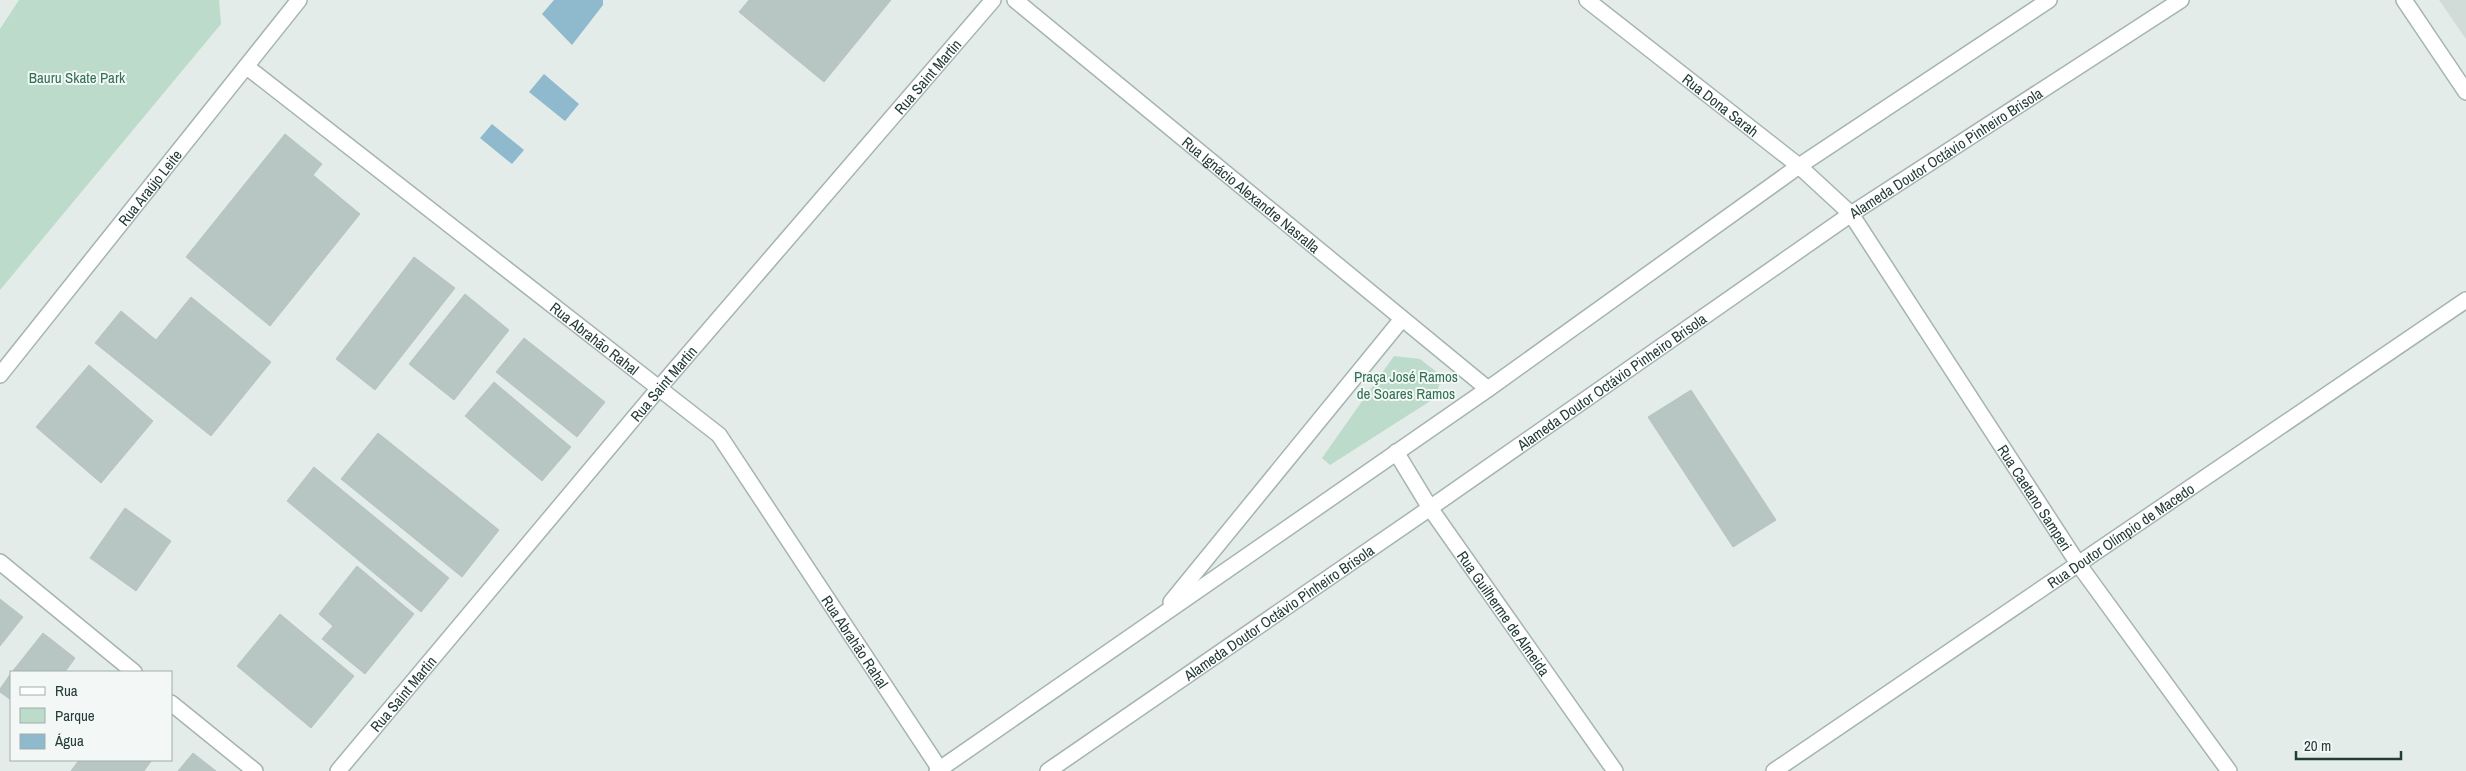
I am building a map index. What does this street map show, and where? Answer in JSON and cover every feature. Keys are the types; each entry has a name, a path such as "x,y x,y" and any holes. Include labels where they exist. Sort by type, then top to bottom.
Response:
{"street":[{"name":"Rua Araújo Leite","path":"0,375 248,67 299,0"},
{"name":"Rua Saint Martin","path":"338,771 658,388 993,0"},
{"name":"Rua Ignácio Alexandre Nasralla","path":"1015,0 1488,389"},
{"name":"Rua Dona Sarah","path":"1587,0 1799,166 1851,214"},
{"path":"939,770 1488,389 1799,166 2049,0"},
{"name":"Alameda Doutor Octávio Pinheiro Brisola","path":"1048,771 1430,508 1851,214 2181,0"},
{"path":"2404,0 2466,92"},
{"name":"Rua Abrahão Rahal","path":"248,67 719,435 939,770"},
{"name":"Rua Caetano Samperi","path":"1851,214 2079,565 2229,771"},
{"name":"Rua Doutor Olímpio de Macedo","path":"1774,771 2466,300"},
{"path":"1160,616 1402,319"},
{"name":"Rua Guilherme de Almeida","path":"1396,452 1430,508 1615,771"},
{"path":"0,562 133,671"},
{"path":"172,703 255,771"}],"shaded area":[{"path":"2439,0 2466,0 2466,39"}],"green space":[{"name":"Bauru Skate Park","path":"19,0 219,0 221,24 0,290 0,29"},
{"name":"Praça José Ramos de Soares Ramos","path":"1394,356 1420,359 1442,376 1435,398 1330,465 1322,458"}],"water":[{"path":"554,0 603,0 603,5 572,45 542,14"},
{"path":"544,74 579,104 565,121 529,92"},
{"path":"492,124 524,150 512,164 480,138"}],"building":[{"path":"749,0 891,0 824,82 739,12"},
{"path":"285,134 322,164 313,175 360,214 270,326 186,257"},
{"path":"414,257 455,288 375,390 336,359"},
{"path":"465,294 509,330 454,400 409,364"},
{"path":"191,297 271,362 211,436 95,343 121,311 156,340"},
{"path":"524,338 605,402 577,437 496,372"},
{"path":"89,365 153,421 101,483 36,427"},
{"path":"494,382 571,447 542,481 465,416"},
{"path":"1691,390 1776,520 1733,547 1648,417"},
{"path":"378,433 499,530 462,577 341,479"},
{"path":"314,467 449,578 421,612 287,501"},
{"path":"125,508 171,541 136,591 90,558"},
{"path":"357,566 414,614 365,674 322,639 333,626 319,614"},
{"path":"0,599 23,617 0,646"},
{"path":"280,614 354,676 311,728 237,666"},
{"path":"43,633 75,658 66,671 13,671"},
{"path":"10,674 10,699 0,692"},
{"path":"193,753 216,771 178,771"},
{"path":"78,761 151,761 144,771 71,771"}]}
